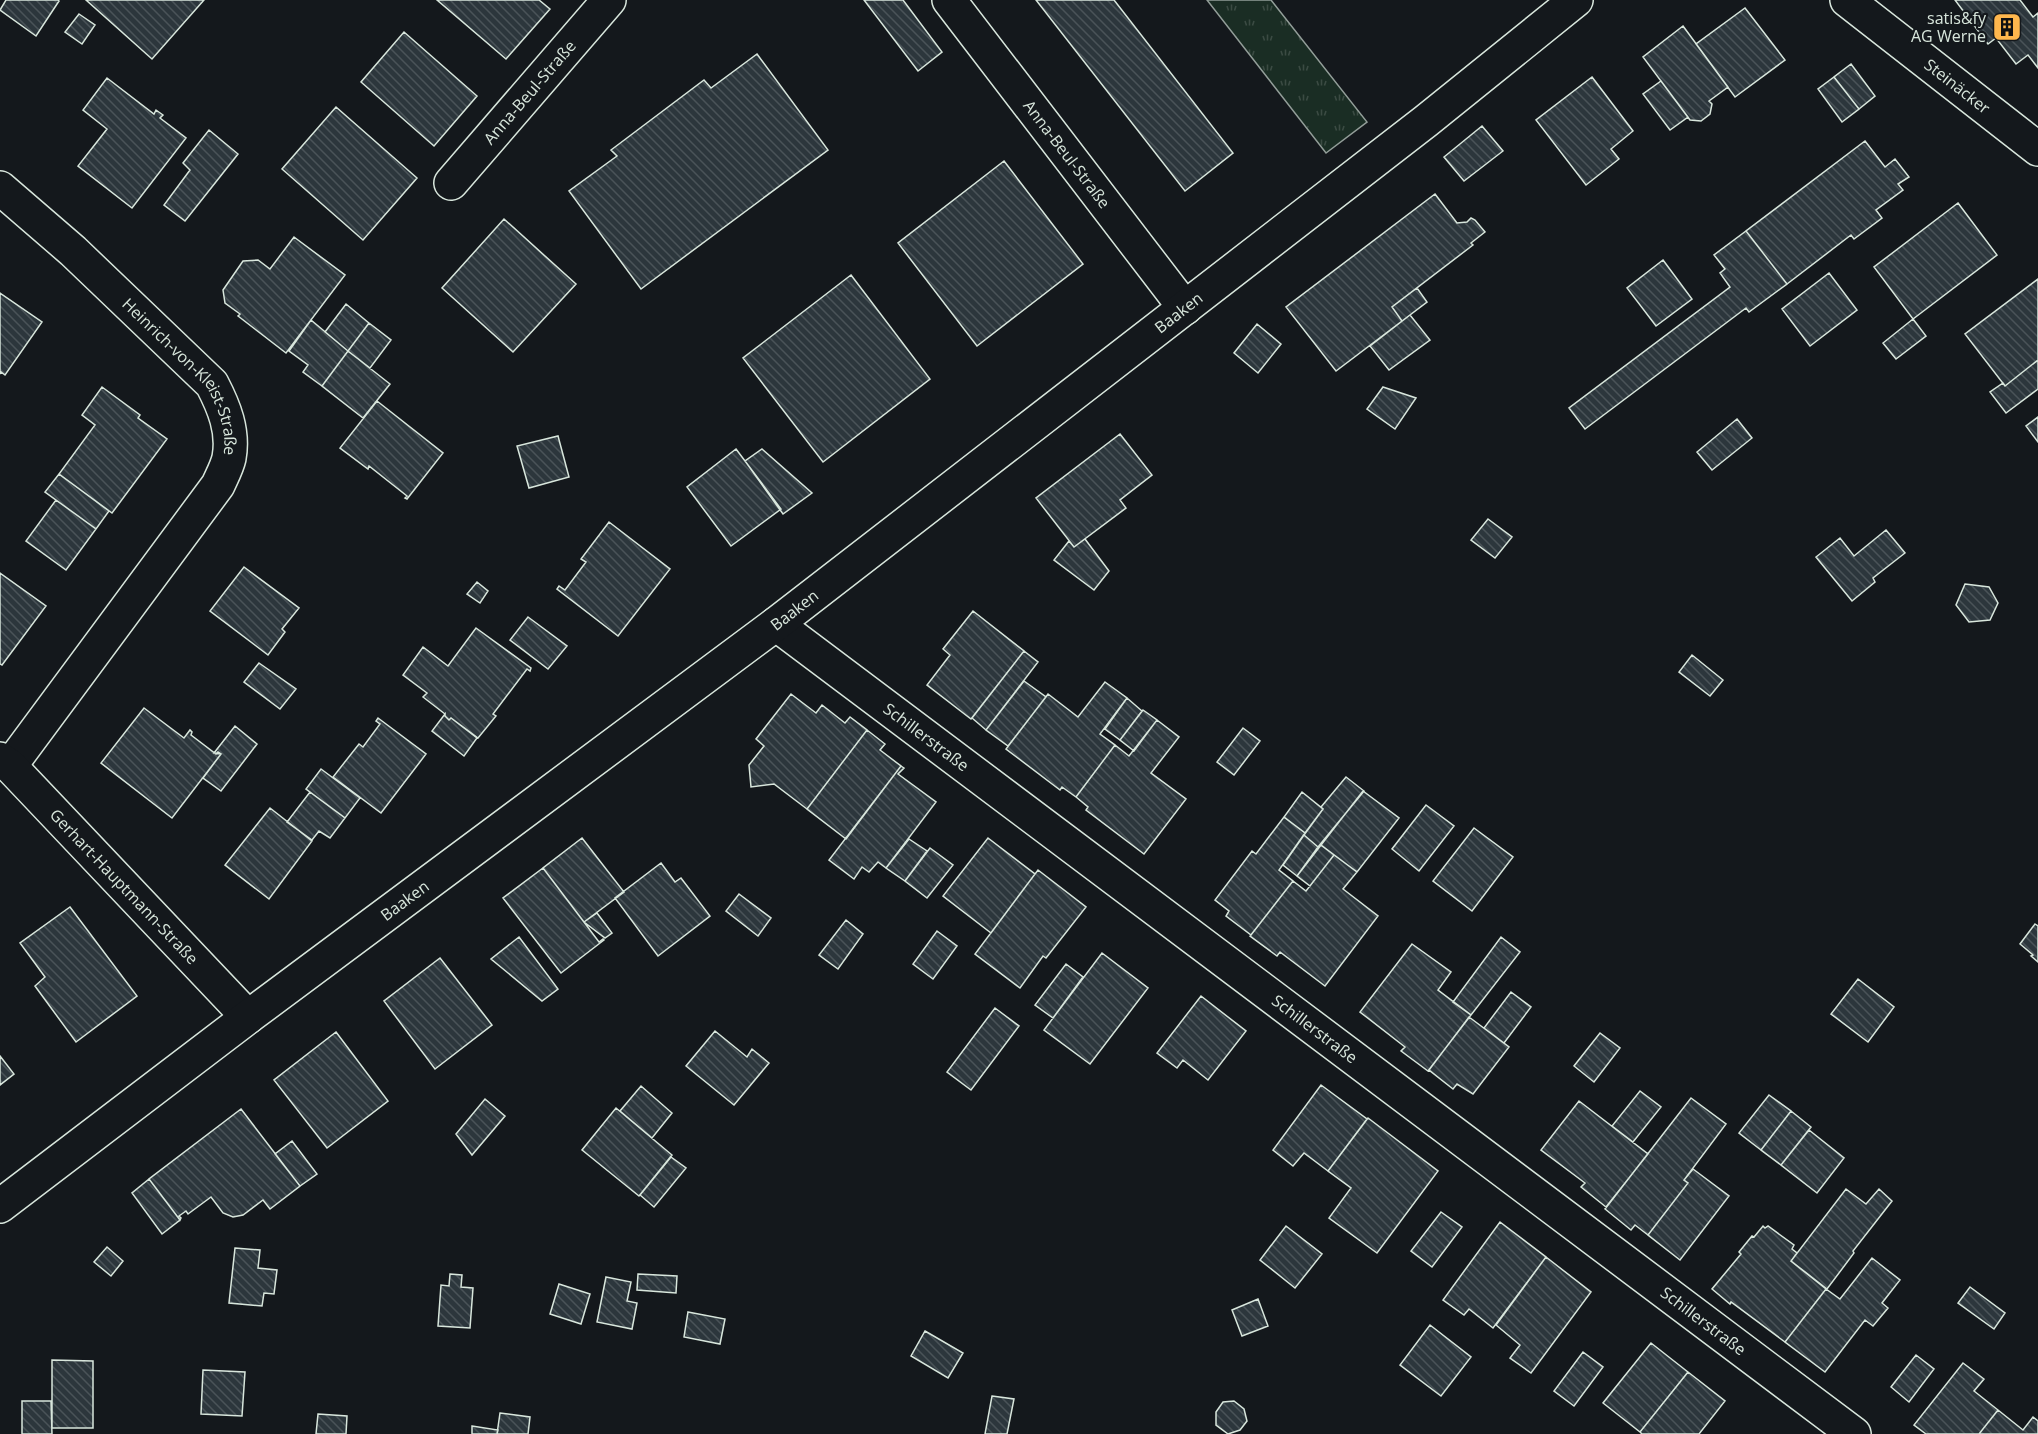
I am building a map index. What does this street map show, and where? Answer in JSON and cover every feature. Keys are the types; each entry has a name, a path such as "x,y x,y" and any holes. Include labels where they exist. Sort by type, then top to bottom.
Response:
{"street":[{"name":"Anna-Beul-Straße","path":"451,183 609,0"},
{"name":"Anna-Beul-Straße","path":"949,0 1185,308"},
{"name":"Baaken","path":"0,1206 248,1017 776,624 1426,121 1576,0"},
{"name":"Steinäcker","path":"1847,0 2038,149"},
{"name":"Heinrich-von-Kleist-Straße","path":"0,188 73,251 212,384 224,408 230,436 229,459 218,485 5,763"},
{"name":"Schillerstraße","path":"776,624 1854,1434"},
{"name":"Gerhart-Hauptmann-Straße","path":"5,763 248,1017"}],"green space":[{"path":"1207,0 1271,0 1367,122 1326,153"}],"building":[{"path":"6,0 59,1 36,36 0,10"},
{"path":"86,0 204,0 152,59"},
{"path":"437,0 539,0 550,9 506,59"},
{"path":"864,0 903,0 942,52 918,71"},
{"path":"1036,0 1114,0 1233,153 1185,191"},
{"name":"satis&fy AG Werne","path":"1955,0 2020,0 2033,17 2038,13 2038,68 2028,55 2016,64 1996,38 1988,44"},
{"path":"1745,8 1785,60 1735,97 1696,44"},
{"path":"79,14 95,25 82,44 65,32"},
{"path":"1683,26 1728,87 1709,101 1712,104 1710,114 1701,121 1690,120 1643,57"},
{"path":"404,32 477,96 434,146 361,82"},
{"path":"757,54 828,150 641,289 569,191 617,156 611,150 704,80 711,88"},
{"path":"1851,64 1875,96 1859,109 1834,77"},
{"path":"1592,77 1633,131 1611,149 1619,159 1586,185 1536,120"},
{"path":"1834,77 1859,109 1842,122 1818,89"},
{"path":"107,78 154,114 156,110 163,115 160,118 186,138 132,208 78,166 107,129 83,110"},
{"path":"1661,81 1688,117 1670,130 1643,94"},
{"path":"336,107 417,178 363,240 282,169"},
{"path":"1482,126 1503,151 1464,181 1444,157"},
{"path":"209,130 238,154 185,221 164,205 190,170 183,163"},
{"path":"1865,141 1885,167 1895,159 1909,177 1898,184 1903,190 1876,210 1882,218 1854,239 1851,235 1787,284 1746,231"},
{"path":"1004,161 1083,264 977,346 898,243"},
{"path":"1435,194 1457,223 1467,222 1471,218 1485,232 1471,243 1473,245 1392,307 1402,321 1336,371 1286,307"},
{"path":"1958,203 1997,255 1913,319 1874,267"},
{"path":"504,219 576,284 513,352 442,288"},
{"path":"1746,231 1787,284 1749,312 1746,308 1585,429 1569,408 1730,287 1720,273 1725,269 1714,255"},
{"path":"294,237 345,275 286,353 238,316 240,314 225,303 223,290 243,261 258,260 270,269"},
{"path":"1663,260 1692,299 1656,326 1627,288"},
{"path":"1829,273 1857,310 1810,346 1782,309"},
{"path":"851,275 930,379 823,462 743,358"},
{"path":"2038,279 2038,360 2005,386 1965,334"},
{"path":"1417,288 1427,302 1402,321 1392,307"},
{"path":"0,293 42,322 5,375 1,372 0,374"},
{"path":"346,304 369,323 348,351 325,332"},
{"path":"1410,315 1430,340 1389,370 1370,346"},
{"path":"1913,319 1926,336 1896,359 1883,343"},
{"path":"311,320 348,351 322,386 303,372 308,365 289,351"},
{"path":"369,323 391,340 370,368 348,351"},
{"path":"1257,324 1281,344 1258,373 1234,353"},
{"path":"348,351 390,384 363,418 322,386"},
{"path":"2038,360 2038,389 2006,413 1990,392 2003,383 2005,386"},
{"path":"102,387 140,415 138,418 167,439 112,513 59,474 95,425 82,415"},
{"path":"1383,387 1416,398 1395,429 1367,409"},
{"path":"377,401 443,453 407,499 405,498 407,496 369,466 368,469 340,448"},
{"path":"2038,417 2038,442 2026,426"},
{"path":"1737,419 1752,438 1712,470 1697,452"},
{"path":"1120,434 1152,475 1120,500 1126,508 1074,547 1036,498"},
{"path":"558,436 569,477 529,488 517,446"},
{"path":"736,449 781,509 731,546 687,487"},
{"path":"762,449 812,493 783,514 745,461"},
{"path":"59,474 109,511 96,529 45,492"},
{"path":"56,500 96,529 66,570 26,541"},
{"path":"1488,519 1512,537 1495,558 1471,540"},
{"path":"609,522 670,569 618,636 557,589 559,586 565,590 586,562 581,559"},
{"path":"1886,530 1905,553 1873,578 1875,582 1852,601 1816,557 1840,538 1854,556"},
{"path":"1085,539 1109,571 1094,590 1054,560 1069,541 1074,547"},
{"path":"244,567 299,608 282,629 285,632 268,655 210,611"},
{"path":"0,573 46,606 2,665 0,664"},
{"path":"477,582 488,591 480,603 467,594"},
{"path":"1965,584 1989,587 1998,603 1990,620 1969,622 1956,605"},
{"path":"973,611 1024,651 971,719 927,685 950,655 943,649"},
{"path":"528,617 567,646 548,669 510,640"},
{"path":"476,628 531,668 530,671 527,669 493,714 496,716 478,738 451,718 449,720 445,714 423,697 427,693 403,675 423,647 448,666"},
{"path":"1024,651 1038,662 986,730 972,718"},
{"path":"1692,655 1723,680 1710,696 1679,672"},
{"path":"259,663 296,689 280,709 244,682"},
{"path":"1024,681 1046,697 1008,746 986,730"},
{"path":"1105,682 1127,698 1100,734 1115,745 1076,797 1062,787 1060,790 1006,749 1048,694 1078,717"},
{"path":"791,694 816,713 822,705 845,723 850,717 867,730 807,809 774,784 751,787 749,765 764,746 756,739"},
{"path":"1127,698 1142,711 1120,740 1105,729"},
{"path":"144,708 184,738 190,730 191,735 216,754 218,752 221,754 172,818 101,763"},
{"path":"1143,710 1157,720 1134,751 1120,740"},
{"path":"445,714 449,720 451,718 477,738 464,756 432,731"},
{"path":"378,718 426,754 381,813 333,777 359,744 363,747 380,724 376,721"},
{"path":"1157,720 1179,737 1151,773 1186,799 1144,854 1086,810 1088,807 1076,797 1115,745 1129,756"},
{"path":"235,726 257,744 221,791 203,778 221,754 214,753"},
{"path":"1243,728 1260,741 1234,775 1217,762"},
{"path":"867,730 885,744 880,750 901,766 846,839 807,809"},
{"path":"901,766 904,768 898,774 936,802 886,868 878,862 869,872 862,867 854,879 829,860"},
{"path":"321,769 360,798 345,818 306,789"},
{"path":"1346,777 1364,791 1318,847 1304,835 1323,809 1321,807"},
{"path":"1363,791 1399,818 1357,872 1321,845"},
{"path":"310,792 345,818 330,838 319,831 312,840 287,822"},
{"path":"1302,792 1323,809 1305,833 1284,817"},
{"path":"1426,805 1454,826 1419,871 1392,849"},
{"path":"270,808 312,841 269,899 225,865"},
{"path":"1284,817 1305,833 1279,870 1293,881 1251,935 1226,916 1229,911 1215,900 1252,851 1256,854"},
{"path":"1474,828 1513,857 1472,911 1433,881"},
{"path":"1304,835 1318,847 1297,876 1283,865"},
{"path":"582,838 624,892 584,922 543,868"},
{"path":"988,838 1035,874 991,933 943,896"},
{"path":"909,839 927,851 905,881 886,868"},
{"path":"1321,845 1334,855 1310,886 1297,876"},
{"path":"930,848 953,865 927,898 905,881"},
{"path":"1334,855 1357,872 1343,889 1378,916 1325,986 1280,952 1277,956 1250,936 1293,881 1306,891"},
{"path":"661,863 675,882 681,878 710,916 658,956 615,898"},
{"path":"543,868 599,942 604,940 561,973 503,898"},
{"path":"1038,870 1086,907 1046,958 1043,956 1020,988 975,954"},
{"path":"739,894 771,918 758,936 726,911"},
{"path":"70,907 137,996 76,1042 35,986 45,977 20,943"},
{"path":"597,913 612,933 605,938 584,922"},
{"path":"846,920 863,934 838,969 819,955"},
{"path":"2035,924 2038,926 2038,962 2020,944"},
{"path":"937,931 957,946 933,979 913,964"},
{"path":"519,937 558,989 542,1001 491,959"},
{"path":"1501,937 1520,952 1471,1015 1453,1002"},
{"path":"1412,944 1451,972 1438,990 1471,1015 1428,1071 1401,1051 1405,1047 1360,1012"},
{"path":"1102,953 1148,988 1090,1064 1044,1030"},
{"path":"440,958 492,1025 435,1069 384,1001"},
{"path":"1066,964 1083,977 1053,1018 1035,1005"},
{"path":"1858,979 1894,1007 1868,1042 1831,1014"},
{"path":"1511,992 1531,1007 1504,1043 1484,1028"},
{"path":"1201,996 1246,1031 1208,1080 1183,1060 1177,1068 1157,1053"},
{"path":"995,1008 1019,1026 971,1090 947,1072"},
{"path":"1469,1017 1509,1047 1473,1094 1457,1084 1453,1089 1429,1070"},
{"path":"715,1031 747,1057 752,1049 769,1063 734,1105 686,1066"},
{"path":"336,1032 388,1101 327,1148 274,1080"},
{"path":"1600,1033 1620,1048 1594,1082 1574,1066"},
{"path":"0,1056 14,1074 0,1085"},
{"path":"1321,1085 1367,1119 1328,1171 1304,1153 1293,1166 1273,1150"},
{"path":"641,1086 672,1113 652,1138 620,1111"},
{"path":"1640,1091 1661,1107 1633,1142 1612,1126"},
{"path":"1769,1095 1791,1111 1761,1150 1739,1133"},
{"path":"1691,1098 1726,1124 1684,1180 1688,1183 1648,1235 1635,1225 1631,1230 1605,1209"},
{"path":"485,1099 505,1116 472,1155 456,1134"},
{"path":"1579,1101 1648,1154 1606,1207 1581,1187 1585,1183 1541,1150"},
{"path":"616,1108 672,1155 639,1196 582,1150"},
{"path":"241,1109 300,1186 270,1209 263,1200 243,1215 233,1217 223,1213 211,1197 188,1214 186,1211 179,1216 180,1220 149,1179"},
{"path":"1791,1111 1811,1127 1781,1165 1761,1150"},
{"path":"1368,1118 1438,1171 1377,1253 1329,1218 1351,1188 1328,1171"},
{"path":"1809,1130 1844,1158 1817,1193 1781,1165"},
{"path":"292,1141 317,1174 300,1186 275,1154"},
{"path":"671,1157 686,1168 654,1207 640,1195"},
{"path":"1693,1169 1729,1196 1680,1260 1648,1235 1688,1183 1684,1180"},
{"path":"149,1179 180,1220 162,1234 132,1193"},
{"path":"1846,1189 1866,1204 1879,1189 1892,1201 1827,1289 1791,1261"},
{"path":"1441,1212 1462,1227 1432,1267 1411,1251"},
{"path":"1500,1222 1546,1257 1493,1328 1469,1309 1464,1315 1443,1300"},
{"path":"1286,1226 1322,1254 1295,1288 1260,1260"},
{"path":"1763,1226 1765,1228 1768,1226 1794,1245 1792,1249 1797,1253 1791,1261 1826,1289 1785,1342 1712,1289 1741,1254 1739,1252"},
{"path":"107,1247 123,1261 111,1276 94,1262"},
{"path":"235,1248 260,1250 258,1268 277,1270 274,1294 264,1293 262,1306 229,1303"},
{"path":"1546,1257 1591,1292 1531,1373 1510,1358 1520,1345 1496,1325"},
{"path":"1872,1258 1900,1280 1882,1303 1888,1308 1873,1326 1865,1320 1825,1372 1785,1342 1826,1289 1840,1299"},
{"path":"450,1274 462,1275 461,1287 473,1288 470,1328 438,1326 441,1285 449,1286"},
{"path":"638,1274 677,1276 676,1293 637,1290"},
{"path":"606,1277 631,1282 627,1301 637,1303 632,1329 597,1322"},
{"path":"559,1284 590,1294 581,1324 550,1314"},
{"path":"1970,1287 2005,1313 1994,1329 1958,1303"},
{"path":"1258,1299 1268,1326 1242,1336 1232,1310"},
{"path":"688,1312 725,1319 720,1344 684,1337"},
{"path":"1430,1325 1471,1357 1441,1396 1400,1365"},
{"path":"925,1331 963,1353 948,1378 911,1356"},
{"path":"1651,1343 1688,1372 1640,1432 1603,1403"},
{"path":"1583,1352 1603,1367 1574,1406 1554,1391"},
{"path":"1916,1355 1934,1369 1909,1402 1891,1387"},
{"path":"52,1360 93,1361 93,1428 52,1428"},
{"path":"1963,1363 1984,1379 1974,1391 1998,1410 1979,1434 1926,1434 1914,1425"},
{"path":"203,1370 245,1372 242,1416 201,1414"},
{"path":"1688,1372 1725,1401 1699,1434 1642,1434 1640,1432"},
{"path":"992,1396 1014,1399 1007,1434 985,1434"},
{"path":"22,1401 51,1401 52,1434 22,1434"},
{"path":"1234,1401 1244,1409 1247,1421 1240,1430 1228,1434 1216,1425 1216,1412 1223,1402"},
{"path":"1998,1410 2023,1430 2033,1417 2038,1421 2038,1434 1979,1434"},
{"path":"500,1413 530,1417 528,1434 497,1434"},
{"path":"318,1414 347,1416 346,1434 316,1434"},
{"path":"472,1426 498,1430 497,1434 472,1434"}],"place":[{"name":"satis&fy AG Werne","path":"2007,27"}]}
